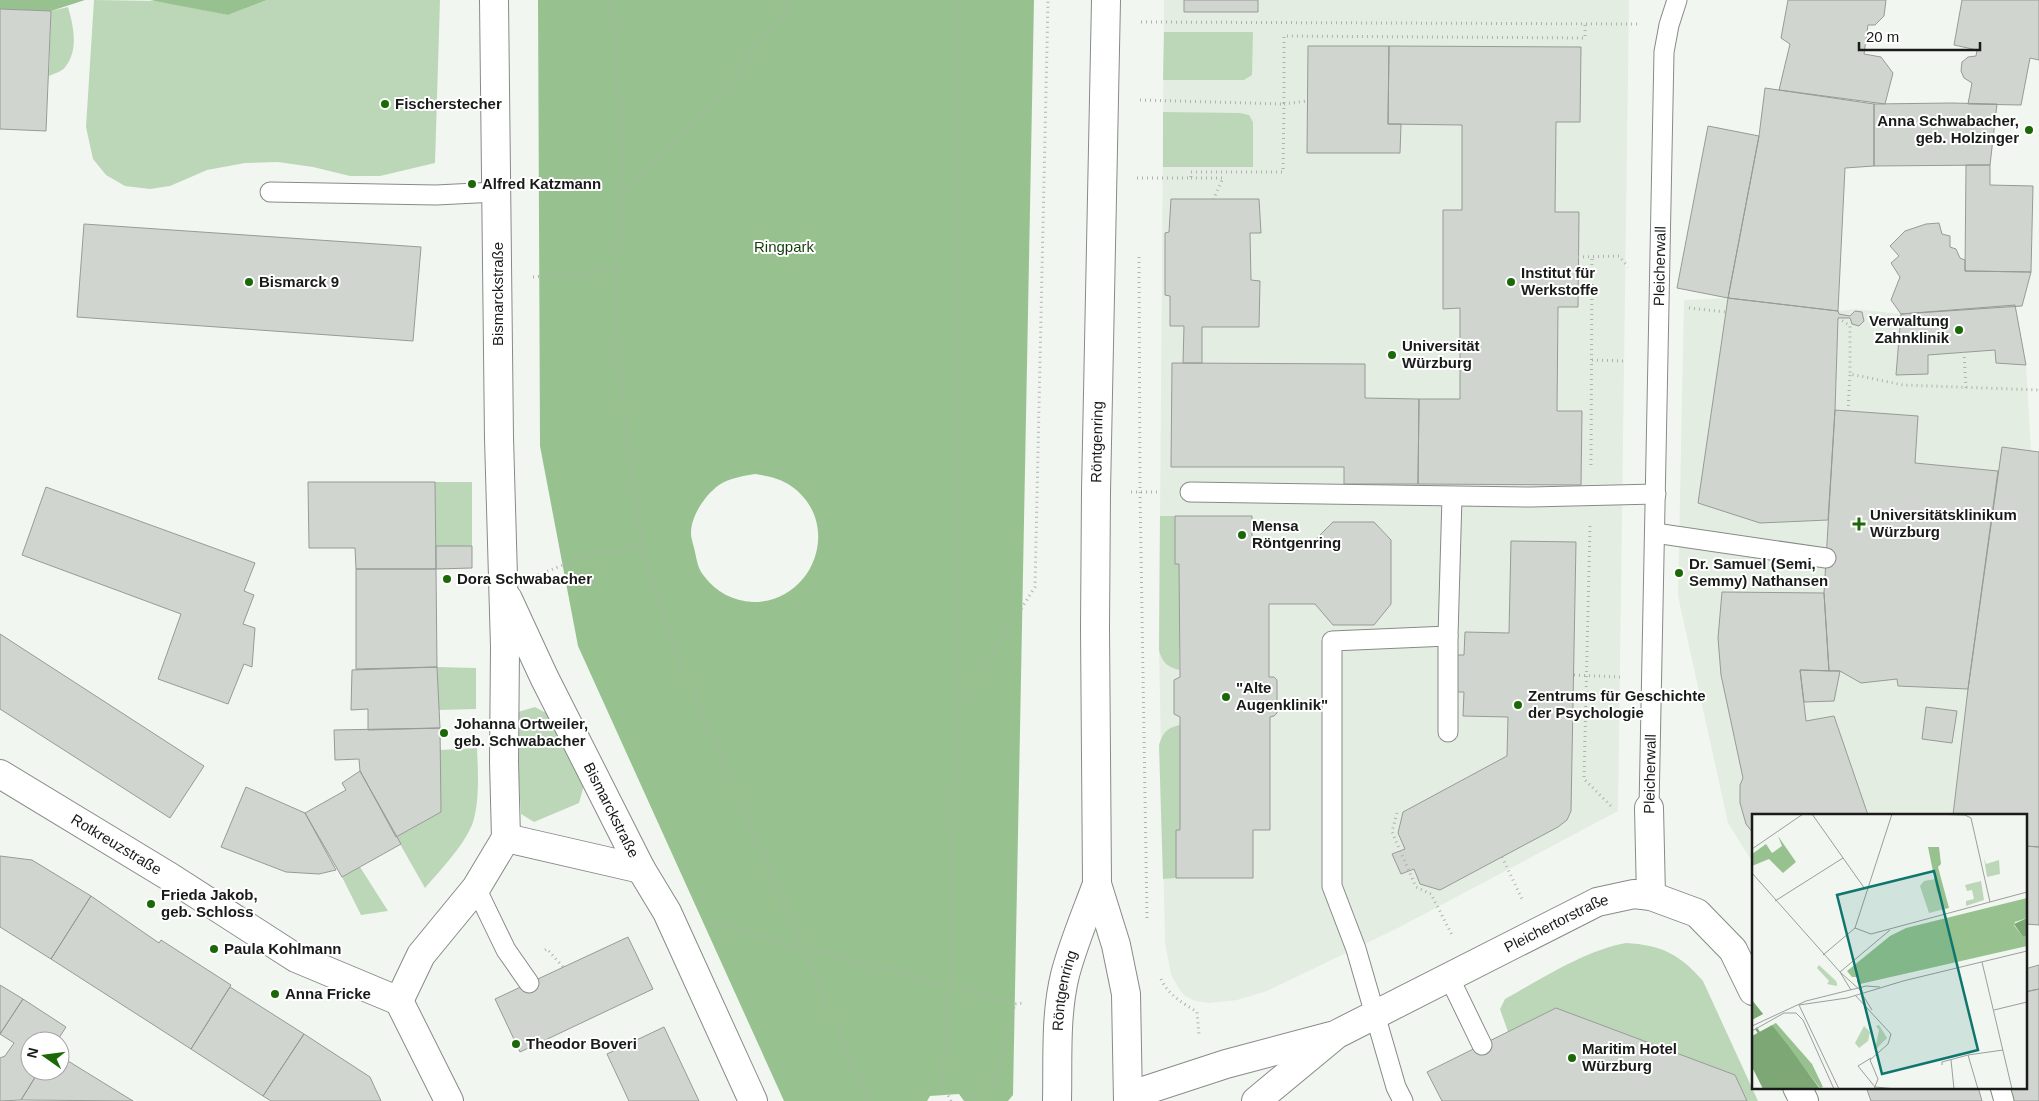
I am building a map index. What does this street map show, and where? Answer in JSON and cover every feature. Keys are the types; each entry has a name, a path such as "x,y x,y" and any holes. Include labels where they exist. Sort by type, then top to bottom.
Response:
{"street":[{"name":"Bismarckstraße","path":"494,0 506,838 641,869"},
{"name":"Röntgenring","path":"1105,11 1096,492 1097,884 1116,945 1126,994 1124,1099"},
{"name":"Bismarckstraße","path":"503,588 544,677 641,869 667,912 753,1101"},
{"path":"504,700 528,692 544,677"},
{"name":"Rotkreuzstraße","path":"4,782 170,877 296,958 399,1000"},
{"name":"Pleicherwall","path":"1649,808 1651,896"},
{"path":"449,1101 399,1000 421,954 476,888 506,838"},
{"name":"Röntgenring","path":"1057,1101 1060,999 1065,974 1097,884"},
{"name":"Pleichertorstraße","path":"1256,1101 1337,1034 1597,902 1634,894 1651,896 1696,913 1733,950 1752,988"},
{"name":"Pleichertorstraße","path":"1124,1099 1226,1064 1337,1034"},
{"path":"1798,1088 1804,1101"}],"lane":[{"name":"Pleicherwall","path":"1649,808 1664,52 1669,24 1677,0"},
{"path":"270,192 436,195 496,192"},
{"path":"1190,492 1531,497 1656,494"},
{"path":"1448,732 1448,636 1452,496"},
{"path":"1655,533 1826,558"},
{"path":"1403,1101 1396,1087 1356,949 1332,886 1332,641 1448,636"},
{"path":"476,888 506,950 529,983"},
{"path":"1459,972 1482,1044"},
{"path":"2000,1088 2004,1101"}],"path":[{"path":"612,0 622,138 622,195 617,270 618,355 643,548 669,636 869,1101"},
{"path":"622,195 720,95 793,0"},
{"path":"952,1101 942,1084 950,987 957,711 956,0"},
{"path":"957,711 1036,587 1048,0"},
{"path":"1105,11 1141,22 1669,24"},
{"path":"1141,15 1141,22"},
{"path":"1190,178 1191,172 1283,172 1284,36 1586,38 1585,24"},
{"path":"1140,90 1140,110"},
{"path":"1104,100 1284,104 1308,101"},
{"path":"1102,178 1223,178 1213,200"},
{"path":"1138,178 1138,187"},
{"path":"1139,256 1140,492 1147,925"},
{"path":"1578,257 1592,258 1591,466"},
{"path":"498,280 617,270"},
{"path":"1660,305 1726,312"},
{"path":"1838,318 1850,326 1848,411"},
{"path":"1964,352 1966,388"},
{"path":"1850,374 1903,386 2039,390"},
{"path":"1096,492 1190,492"},
{"path":"1590,524 1584,779 1615,809"},
{"path":"503,588 593,553 643,548"},
{"path":"1574,675 1586,676"},
{"path":"1397,813 1392,832 1416,887 1431,894 1459,972"},
{"path":"1502,857 1506,867"},
{"path":"1405,861 1409,859"},
{"path":"667,912 1015,1004 994,1081 966,1101"},
{"path":"1158,970 1164,987"}],"shaded area":[{"name":"Universität Würzburg","path":"1164,0 1629,0 1618,811 1398,928 1267,991 1237,1000 1209,1003 1195,1001 1185,996 1180,990 1171,975 1165,942 1159,650"},
{"name":"Universitätsklinikum Würzburg","path":"1728,298 1838,311 1856,309 1901,314 2015,305 2026,365 2031,451 2039,452 2025,814 1752,814 1752,861 1728,823 1678,596 1684,300"}],"green space":[{"path":"0,0 85,0 51,11 0,9"},
{"path":"94,0 160,1 228,15 267,0 440,0 435,163 380,176 350,176 313,167 278,162 245,163 207,170 170,186 150,189 125,186 106,175 93,159 86,127"},
{"path":"150,0 267,0 228,15"},
{"name":"Ringpark","path":"538,0 1034,0 1013,1095 1008,1101 964,1101 959,1094 930,1096 927,1101 784,1101 578,646 540,446","holes":["755,474 787,483 807,501 816,519 818,539 815,558 806,575 792,589 775,598 753,602 732,598 709,582 699,568 691,533 696,513 714,489 732,479"]},
{"path":"68,7 74,36 72,52 64,68 49,76 51,11"},
{"path":"1164,32 1253,32 1252,75 1244,80 1163,80"},
{"path":"1163,112 1240,113 1249,115 1253,122 1253,167 1163,167"},
{"path":"435,482 472,482 472,546 436,546"},
{"path":"1160,516 1175,516 1179,564 1179,670 1166,663 1159,650"},
{"path":"437,667 476,668 476,709 438,710"},
{"path":"535,707 548,714 584,785 579,803 534,822 521,814 515,720 518,712"},
{"path":"1180,725 1180,830 1176,830 1176,878 1163,879 1159,745 1166,731"},
{"path":"477,748 478,776 475,817 468,834 457,850 425,888 396,837 441,812 440,750"},
{"path":"360,867 388,911 361,915 342,877"},
{"path":"1626,943 1650,946 1678,958 1695,972 1703,981 1758,1101 1747,1101 1735,1075 1556,1008 1508,1032 1500,1009 1505,999 1549,974 1595,952"}],"building":[{"path":"1184,0 1258,0 1258,12 1184,12"},
{"path":"1788,0 1886,0 1884,16 1875,25 1868,25 1864,54 1881,57 1893,73 1885,104 1779,90 1790,44 1781,38"},
{"path":"1962,0 2039,0 2039,60 2030,58 2021,105 1968,104 1972,83 1964,78 1961,71 1962,62 1968,57 1976,56 1977,50 1954,45"},
{"path":"0,9 51,11 46,131 0,129"},
{"path":"1308,46 1389,46 1388,124 1401,124 1400,153 1307,153"},
{"name":"Institut für Werkstoffe","path":"1389,46 1581,47 1580,122 1556,122 1555,212 1579,212 1578,307 1558,307 1557,411 1582,411 1581,485 1418,484 1419,399 1460,399 1460,308 1443,309 1443,210 1462,210 1462,125 1388,124"},
{"path":"1765,88 1874,104 1874,166 1845,168 1838,311 1728,298 1759,136"},
{"path":"1874,104 1997,104 1990,165 1874,166"},
{"path":"1708,126 1759,136 1728,298 1677,288"},
{"path":"1966,165 1990,165 1990,185 2033,186 2031,272 1965,271"},
{"path":"1171,199 1259,199 1261,233 1250,233 1251,280 1260,281 1259,327 1202,327 1202,363 1183,363 1184,326 1170,326 1170,296 1165,295 1165,233 1169,232"},
{"path":"1939,223 1942,234 1950,236 1950,247 1956,249 1960,258 1965,260 1965,271 2031,272 2022,306 1901,314 1891,300 1900,277 1891,263 1899,256 1890,246 1905,231 1926,224"},
{"name":"Bismarck 9","path":"84,224 421,247 413,341 77,317"},
{"path":"1728,298 1838,311 1839,314 1850,316 1855,311 1862,312 1864,321 1859,326 1852,324 1850,318 1838,318 1835,410 1828,520 1760,523 1698,503"},
{"name":"Verwaltung Zahnklinik","path":"2015,305 2026,365 1996,363 1995,350 1928,355 1928,374 1896,375 1901,314"},
{"path":"1172,363 1365,364 1365,398 1419,399 1418,484 1344,484 1344,467 1171,467"},
{"path":"1835,410 1918,416 1915,463 1998,471 1968,689 1898,686 1897,679 1861,683 1840,671 1829,671 1824,593"},
{"path":"2002,447 2039,452 2039,847 2026,846 2026,814 1953,814 1968,689"},
{"path":"308,482 435,482 436,569 356,569 355,548 309,548"},
{"path":"46,487 255,563 244,591 254,595 243,624 255,628 252,667 244,664 228,704 158,679 181,614 22,555"},
{"name":"\"Alte Augenklinik\"","path":"1175,516 1252,516 1252,540 1315,540 1333,522 1374,522 1391,540 1391,604 1374,625 1333,625 1315,604 1269,604 1269,677 1274,677 1277,680 1277,713 1270,717 1270,830 1253,830 1253,878 1176,878 1176,830 1180,830 1180,717 1174,714 1174,680 1180,677 1179,564 1175,564"},
{"name":"Zentrums für Geschichte der Psychologie","path":"1511,541 1576,542 1571,811 1567,820 1558,827 1440,890 1420,884 1414,869 1401,874 1392,854 1405,849 1398,833 1403,812 1507,756 1508,717 1463,716 1464,692 1454,692 1455,655 1464,655 1465,632 1509,633"},
{"path":"436,546 472,546 472,568 436,569"},
{"path":"356,569 436,569 437,667 356,669"},
{"path":"1722,592 1824,593 1829,671 1800,670 1806,721 1834,716 1868,814 1752,814 1752,832 1746,824 1740,803 1740,785 1743,778 1721,675 1718,638"},
{"path":"0,634 204,766 170,818 0,709"},
{"path":"437,667 440,728 368,730 368,709 351,710 352,670"},
{"path":"1800,670 1840,671 1834,701 1804,702"},
{"path":"1926,707 1957,711 1952,743 1922,739"},
{"path":"440,728 441,812 396,837 360,771 359,759 335,760 334,730"},
{"path":"360,771 401,844 342,877 305,813 346,790 342,783"},
{"path":"246,787 305,813 336,870 319,874 286,872 221,847"},
{"path":"2026,846 2039,847 2039,925 2026,924"},
{"path":"0,856 32,860 91,896 51,959 0,927"},
{"path":"91,896 159,943 161,940 231,985 191,1049 51,959"},
{"path":"628,937 653,989 520,1052 495,999"},
{"path":"2039,965 2039,989 2026,992 2026,969"},
{"path":"0,985 23,999 0,1034"},
{"path":"230,987 304,1034 263,1096 191,1049"},
{"path":"2039,989 2039,1101 2010,1101 2006,1088 2026,1088 2026,992"},
{"path":"23,999 66,1027 63,1031 20,1031 20,1081 33,1081 21,1100 0,1101 0,1058 5,1056 14,1043 0,1034"},
{"name":"Maritim Hotel Würzburg","path":"1556,1008 1735,1075 1747,1101 1442,1101 1427,1072"},
{"path":"664,1027 699,1101 629,1101 607,1054"},
{"path":"304,1034 370,1077 381,1101 271,1101 263,1096"},
{"path":"70,1062 133,1101 21,1100 33,1081 70,1081"},
{"path":"1866,1088 1978,1088 1982,1101 1871,1101"}],"place":[{"name":"Fischerstecher","path":"385,104"},
{"name":"Anna Schwabacher, geb. Holzinger","path":"2029,130"},
{"name":"Alfred Katzmann","path":"472,184"},
{"name":"Bismarck 9","path":"249,282"},
{"name":"Institut für Werkstoffe","path":"1511,282"},
{"name":"Verwaltung Zahnklinik","path":"1959,330"},
{"name":"Universität Würzburg","path":"1392,355"},
{"name":"Universitätsklinikum Würzburg","path":"1859,524"},
{"name":"Mensa Röntgenring","path":"1242,535"},
{"name":"Dr. Samuel (Semi, Semmy) Nathansen","path":"1679,573"},
{"name":"Dora Schwabacher","path":"447,579"},
{"name":"\"Alte Augenklinik\"","path":"1226,697"},
{"name":"Zentrums für Geschichte der Psychologie","path":"1518,705"},
{"name":"Johanna Ortweiler, geb. Schwabacher","path":"444,733"},
{"name":"Frieda Jakob, geb. Schloss","path":"151,904"},
{"name":"Paula Kohlmann","path":"214,949"},
{"name":"Anna Fricke","path":"275,994"},
{"name":"Theodor Boveri","path":"516,1044"},
{"name":"Maritim Hotel Würzburg","path":"1572,1058"}]}
